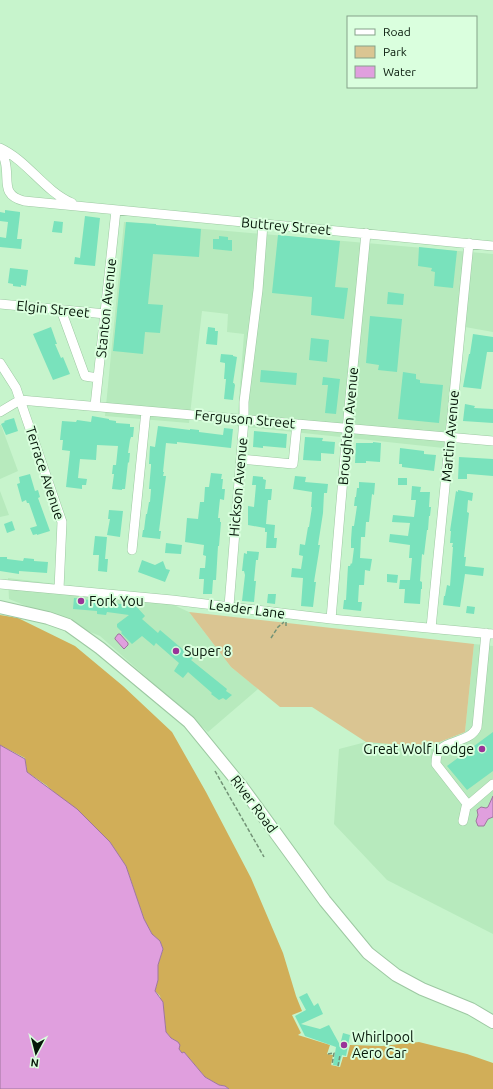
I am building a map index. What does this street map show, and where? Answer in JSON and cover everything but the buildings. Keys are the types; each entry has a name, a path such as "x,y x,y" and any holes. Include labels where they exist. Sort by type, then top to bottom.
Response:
{"main road":[{"name":"River Road","path":"0,607 48,618 68,625 100,648 184,718 201,735 242,787 325,901 368,953 396,975 422,989 471,1009 493,1022"}],"street":[{"name":"Buttrey Street","path":"0,148 19,160 62,198 79,206"},
{"name":"Buttrey Street","path":"0,148 5,162 7,189 17,199 24,201 493,246"},
{"name":"Stanton Avenue","path":"95,406 116,210"},
{"name":"Hickson Avenue","path":"229,606 244,419 244,402 258,290 263,224"},
{"name":"Broughton Avenue","path":"330,619 366,233"},
{"name":"Martin Avenue","path":"432,628 469,244"},
{"name":"Elgin Street","path":"0,304 106,314"},
{"path":"61,310 85,376 98,378"},
{"name":"Terrace Avenue","path":"0,363 16,388 62,522 59,589"},
{"name":"Ferguson Street","path":"20,400 493,441"},
{"path":"0,412 20,400"},
{"path":"132,550 146,411"},
{"path":"241,459 293,464 297,424"},
{"name":"Leader Lane","path":"0,584 229,606 330,619 490,634"},
{"path":"468,804 436,764 437,754 442,748 471,735 477,727 490,634"},
{"path":"463,820 464,809 468,804 493,784"}],"path":[{"path":"271,638 278,627 286,620"},
{"path":"213,768 264,857"},
{"path":"328,1054 334,1053 332,1065"},
{"path":"338,1066 340,1055"}],"shaded area":[{"path":"124,222 493,254 493,332 465,327 453,449 237,426 244,334 227,332 228,314 202,311 189,423 105,416"},
{"path":"0,425 18,471 0,479"},
{"path":"0,491 9,515 0,517"},
{"path":"8,578 154,596 189,612 231,667 258,689 208,732 100,636 9,599"},
{"path":"0,615 18,618 75,646 123,686 172,732 206,792 251,878 283,953 302,1011 292,1015 301,1033 298,1035 330,1045 327,1054 333,1055 331,1065 340,1067 343,1057 347,1057 350,1045 382,1046 419,1042 467,1054 493,1063 493,1089 229,1089 205,1077 184,1052 182,1053 179,1049 178,1042 171,1038 166,1032 160,996 155,991 158,980 158,965 163,949 160,941 152,934 144,919 126,866 110,842 46,785 27,772 25,758 0,745"},
{"path":"474,644 493,646 493,934 387,880 334,824 339,749 366,742 427,747 465,732"}],"green space":[{"path":"189,612 474,644 465,732 427,747 366,742 312,707 280,707 231,667"}],"water":[{"path":"118,634 120,634 128,643 124,649 115,639"},
{"path":"0,745 25,759 27,772 77,809 110,842 126,866 144,919 152,934 160,941 163,949 158,965 158,980 155,991 163,1002 166,1032 171,1038 178,1042 180,1045 179,1049 182,1053 184,1052 205,1077 229,1089 0,1089"},
{"path":"493,796 493,817 488,819 484,826 478,826 476,821 478,815 477,810 481,807 488,807"}],"place":[{"name":"Fork You","path":"81,601"},
{"name":"Super 8","path":"176,651"},
{"name":"Great Wolf Lodge","path":"482,749"},
{"name":"Whirlpool Aero Car","path":"344,1045"}]}
